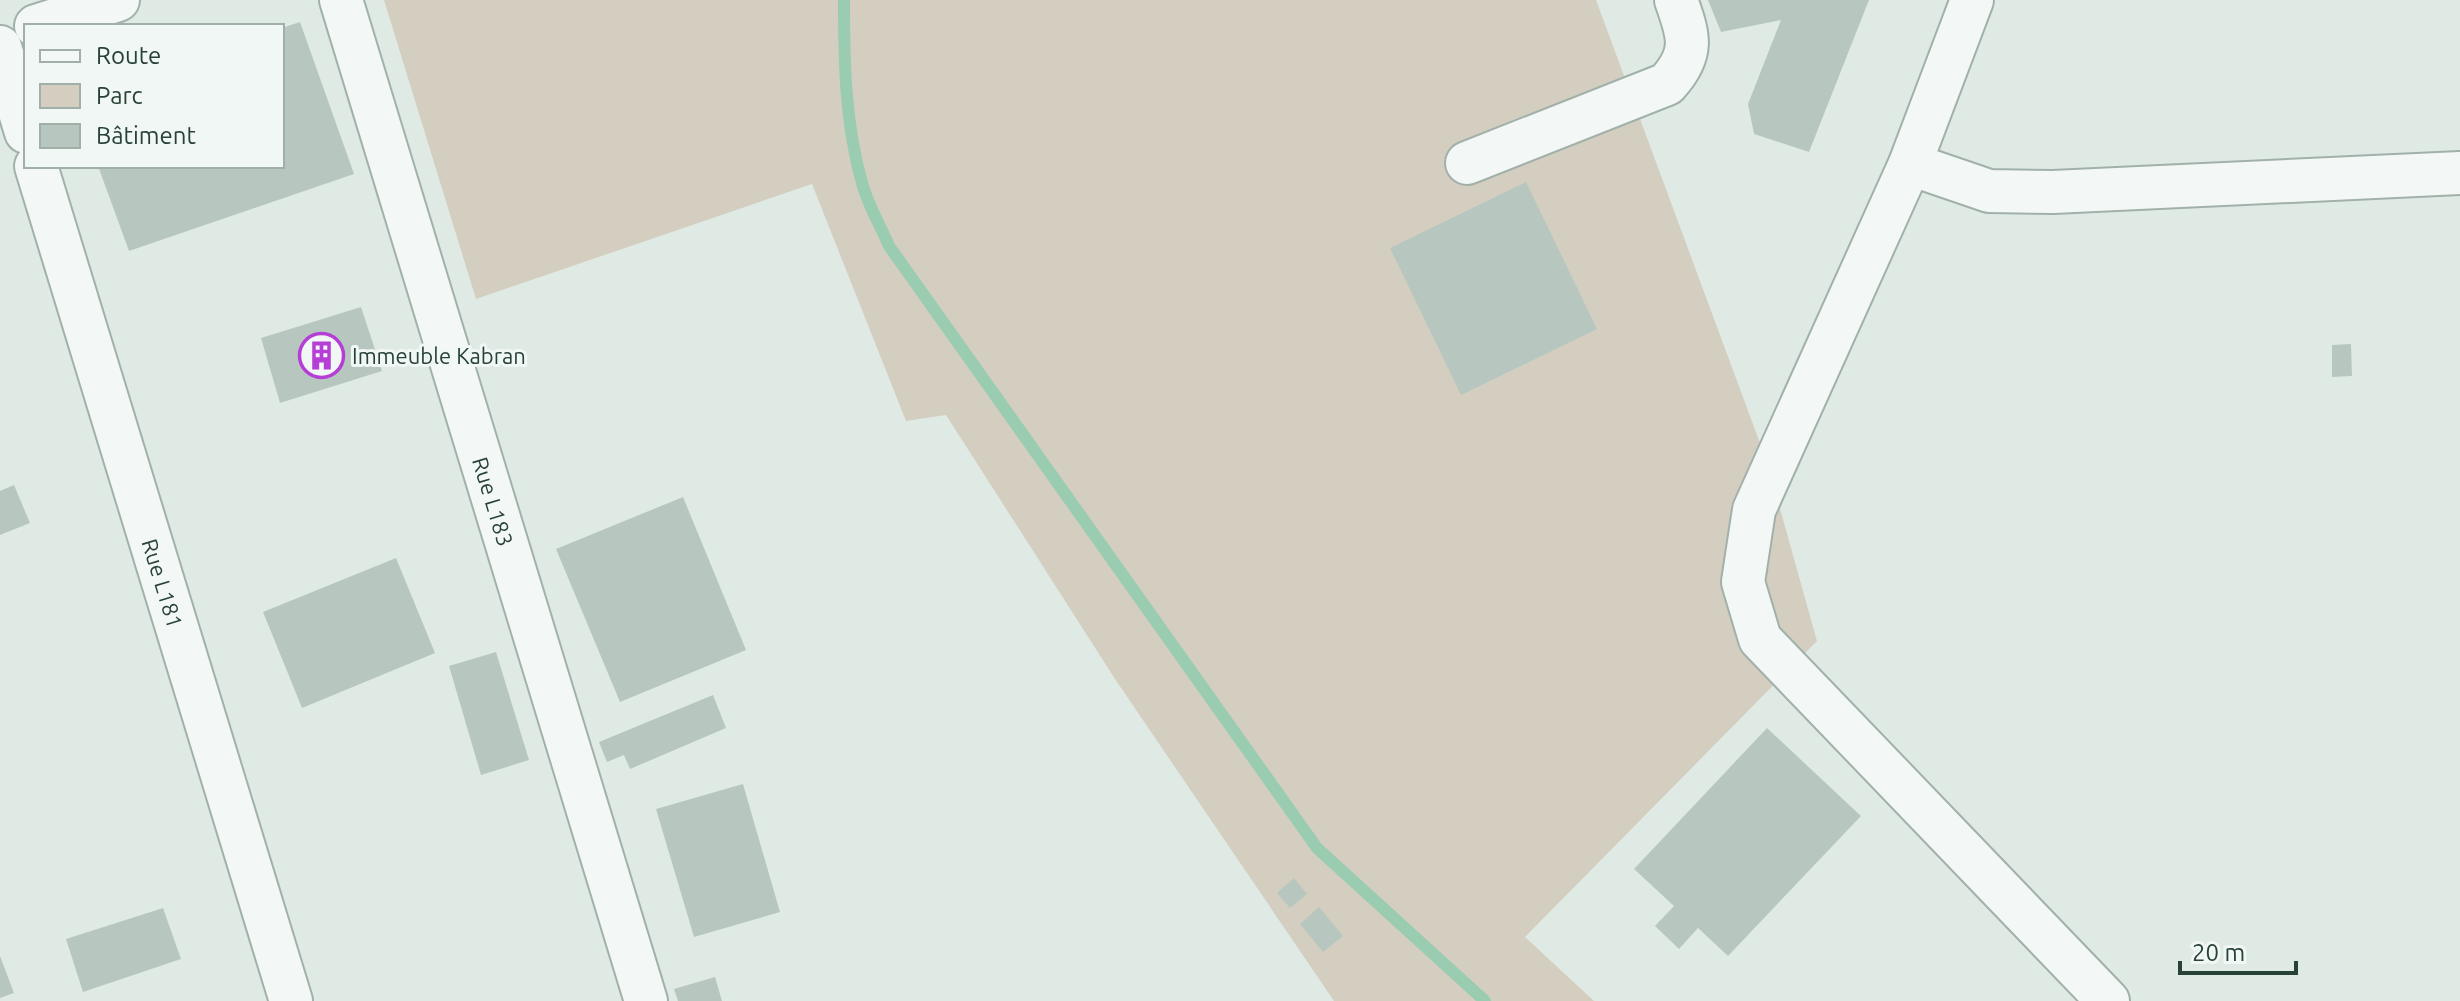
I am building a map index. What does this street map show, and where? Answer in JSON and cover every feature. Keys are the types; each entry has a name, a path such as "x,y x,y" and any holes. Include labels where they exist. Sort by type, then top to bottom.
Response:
{"street":[{"path":"42,24 118,0"},
{"name":"Rue L183","path":"341,0 646,1001"},
{"path":"1467,163 1667,84 1680,70 1689,37 1676,0"},
{"path":"1972,0 1910,164 1754,510 1743,582 1760,639 2108,1001"},
{"path":"0,37 24,30"},
{"path":"0,47 24,125"},
{"path":"1910,164 1989,191 2053,192 2460,173"},
{"name":"Rue L181","path":"37,168 291,1001"}],"green space":[{"path":"384,0 1596,0 1767,462 1817,641 1525,937 1594,1001 1334,1001 1115,679 946,415 906,421 812,184 476,299"}],"building":[{"path":"1708,0 1869,0 1809,152 1754,134 1748,104 1781,20 1721,32"},
{"path":"300,22 354,174 129,251 99,168 284,168 284,27"},
{"path":"1526,182 1597,329 1461,395 1390,248"},
{"name":"Immeuble Kabran","path":"361,307 382,371 280,403 261,338"},
{"path":"2351,344 2352,376 2332,377 2332,345"},
{"path":"14,485 30,523 0,535 0,491"},
{"path":"683,497 746,650 620,702 556,549"},
{"path":"396,558 435,653 302,708 263,612"},
{"path":"496,652 529,760 481,775 449,666"},
{"path":"713,695 726,728 630,769 624,755 607,762 599,742"},
{"path":"1767,728 1861,816 1728,956 1698,928 1679,949 1655,926 1674,906 1634,869"},
{"path":"743,784 780,912 694,937 656,809"},
{"path":"1294,878 1307,894 1290,908 1277,893"},
{"path":"1319,907 1343,936 1323,952 1300,924"},
{"path":"163,908 181,959 83,992 66,939"},
{"path":"0,956 14,993 0,998"},
{"path":"715,977 722,1001 678,1001 674,989"}],"waterway":[{"path":"844,0 845,69 856,160 871,207 889,246 1317,848 1485,1001"}],"place":[{"name":"Immeuble Kabran","path":"321,355"}]}
